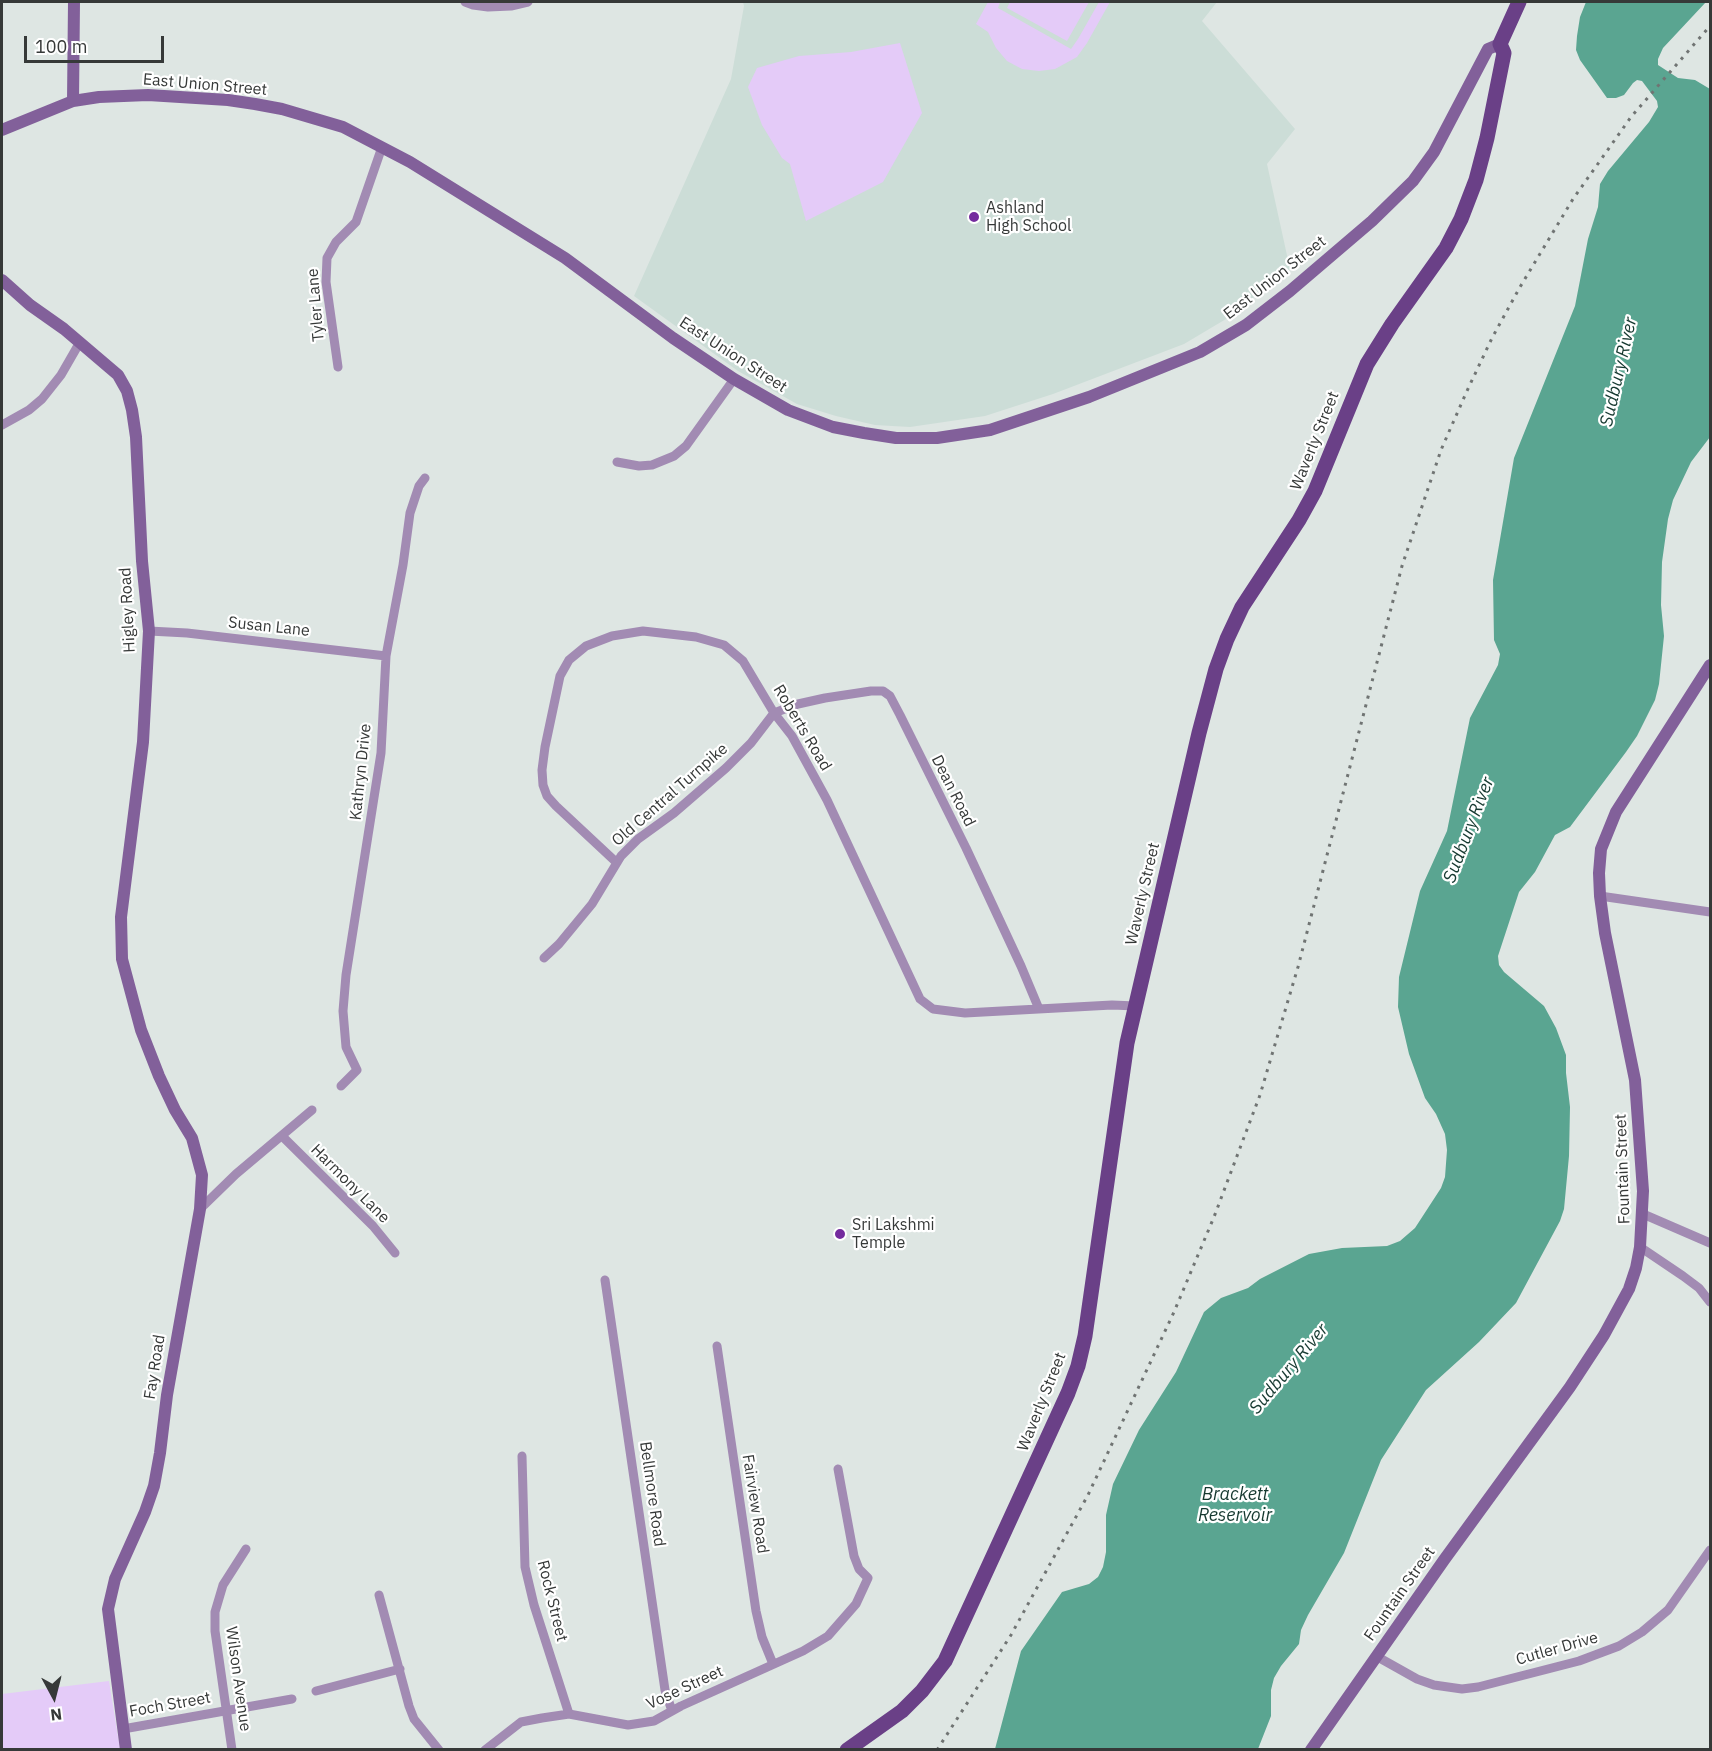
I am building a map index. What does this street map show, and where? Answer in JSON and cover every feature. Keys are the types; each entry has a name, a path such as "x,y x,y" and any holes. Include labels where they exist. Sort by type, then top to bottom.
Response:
{"main road":[{"path":"1500,44 1519,2"},
{"name":"Waverly Street","path":"847,1749 910,1703 945,1661 1068,1393 1084,1336 1121,1078 1208,697 1227,639 1248,598 1311,498 1330,457 1350,401 1377,345 1446,248 1461,219 1476,180 1487,138 1504,53 1500,44"}],"street":[{"path":"73,101 74,2"},
{"path":"465,2 488,7 511,6 528,2"},
{"name":"East Union Street","path":"2,130 73,101 99,97 148,95 246,103 282,109 344,127 467,197 565,258 673,338 734,379 788,410 834,427 896,438 937,438 990,430 1022,420 1173,364 1224,339 1267,309 1372,221 1413,181 1434,152 1488,49 1500,44"},
{"name":"Tyler Lane","path":"338,368 326,282 327,258 336,242 356,222 382,147"},
{"name":"Higley Road","path":"2,280 118,375 127,391 132,410 136,437 142,561 149,632 143,742 121,917 122,959 131,995"},
{"path":"2,425 29,410 42,399 61,375 80,342"},
{"path":"617,462 639,466 652,465 674,456 686,446 734,379"},
{"name":"Kathryn Drive","path":"341,1086 357,1070 346,1047 343,1011 346,975 381,753 386,656 403,566 410,513 419,486 425,478"},
{"name":"Roberts Road","path":"616,862 556,806 547,796 543,785 545,747 560,676 569,660 586,646 612,636 643,631 696,637 723,645 743,661 774,713 792,736 827,800 920,999 933,1009 965,1013 1112,1005 1136,1006"},
{"name":"Susan Lane","path":"149,632 187,633 386,656"},
{"name":"Fountain Street","path":"1311,1749 1570,1387 1604,1335 1629,1289 1640,1247 1643,1191 1635,1080 1605,933 1600,896 1601,849 1616,812 1710,665"},
{"name":"Dean Road","path":"774,713 798,704 871,691 883,691 890,696 966,848 1022,966 1039,1009"},
{"name":"Old Central Turnpike","path":"544,958 559,944 591,904 616,862 638,839 674,813 726,768 751,743 774,713"},
{"path":"1600,896 1710,912"},
{"name":"Fay Road","path":"126,1749 108,1609 115,1579 154,1486 167,1395 200,1209 202,1175 192,1138 175,1110 159,1076 141,1030 131,995"},
{"path":"200,1209 236,1174 312,1110"},
{"name":"Harmony Lane","path":"282,1136 373,1226 395,1253"},
{"path":"1643,1214 1710,1243"},
{"path":"1640,1247 1699,1288 1710,1302"},
{"name":"Bellmore Road","path":"606,1280 665,1690 672,1711"},
{"name":"Fairview Road","path":"717,1346 756,1611 762,1636 773,1664"},
{"name":"Rock Street","path":"522,1456 525,1567 534,1605 569,1714"},
{"name":"Vose Street","path":"485,1749 521,1722 569,1714 620,1724 654,1721 803,1651 828,1636 856,1604 868,1578 859,1569 854,1556 838,1469"},
{"name":"Wilson Avenue","path":"232,1749 215,1631 215,1612 223,1585 246,1549"},
{"name":"Cutler Drive","path":"1376,1656 1434,1686 1462,1689 1478,1687 1579,1660 1619,1646 1642,1632 1668,1610 1710,1550"},
{"path":"379,1595 414,1719 439,1749"},
{"path":"316,1691 400,1670"},
{"name":"Foch Street","path":"123,1729 292,1699"}],"shaded area":[{"name":"Ashland High School","path":"743,2 1217,2 1202,21 1295,129 1267,164 1290,269 1226,319 1184,344 1053,394 985,416 910,427 875,425 797,404 738,371 634,296 731,79"},
{"path":"988,2 1000,2 998,8 1071,49 1099,2 1110,2 1077,57 1055,69 1039,71 1022,69 1007,61 996,48 988,32 976,24"},
{"path":"1010,2 1089,2 1067,41 1007,8"},
{"path":"900,43 922,113 883,182 806,221 790,164 782,158 762,125 748,87 757,68 799,56 851,52"},
{"path":"109,1681 120,1749 2,1749 2,1694"}],"water":[{"name":"Brackett Reservoir","path":"1586,2 1706,2 1663,48 1658,65 1678,78 1695,80 1710,89 1710,437 1691,462 1673,500 1668,519 1662,562 1661,605 1664,636 1655,700 1637,736 1626,752 1570,827 1555,835 1535,872 1519,892 1498,956 1499,965 1504,972 1544,1006 1556,1028 1566,1055 1570,1107 1569,1156 1564,1209 1560,1221 1516,1303 1479,1342 1426,1390 1381,1460 1344,1553 1308,1615 1301,1630 1299,1644 1274,1678 1271,1690 1271,1716 1258,1749 995,1749 1021,1651 1062,1592 1089,1584 1098,1577 1103,1567 1106,1552 1106,1515 1113,1484 1139,1430 1176,1372 1204,1312 1221,1298 1248,1288 1260,1279 1309,1254 1342,1248 1387,1246 1400,1241 1415,1228 1441,1188 1445,1177 1447,1150 1445,1134 1436,1114 1425,1098 1409,1054 1398,1007 1399,977 1420,891 1447,831 1470,718 1498,665 1500,654 1494,640 1493,580 1514,458 1575,306 1588,239 1598,207 1600,184 1649,122 1658,107 1657,101 1642,81 1637,80 1624,95 1607,98 1580,60 1576,50 1577,36 1580,17"}],"railway":[{"path":"937,1750 1011,1635 1088,1495 1174,1312 1214,1217 1260,1095 1298,967 1402,566 1441,450 1466,393 1520,287 1573,199 1631,117 1710,26"}],"place":[{"name":"Ashland High School","path":"974,217"},
{"name":"Sri Lakshmi Temple","path":"840,1234"}],"water label":[{"name":"Sudbury River","path":"1619,372"},
{"name":"Sudbury River","path":"1469,830"},
{"name":"Sudbury River","path":"1289,1369"}]}
